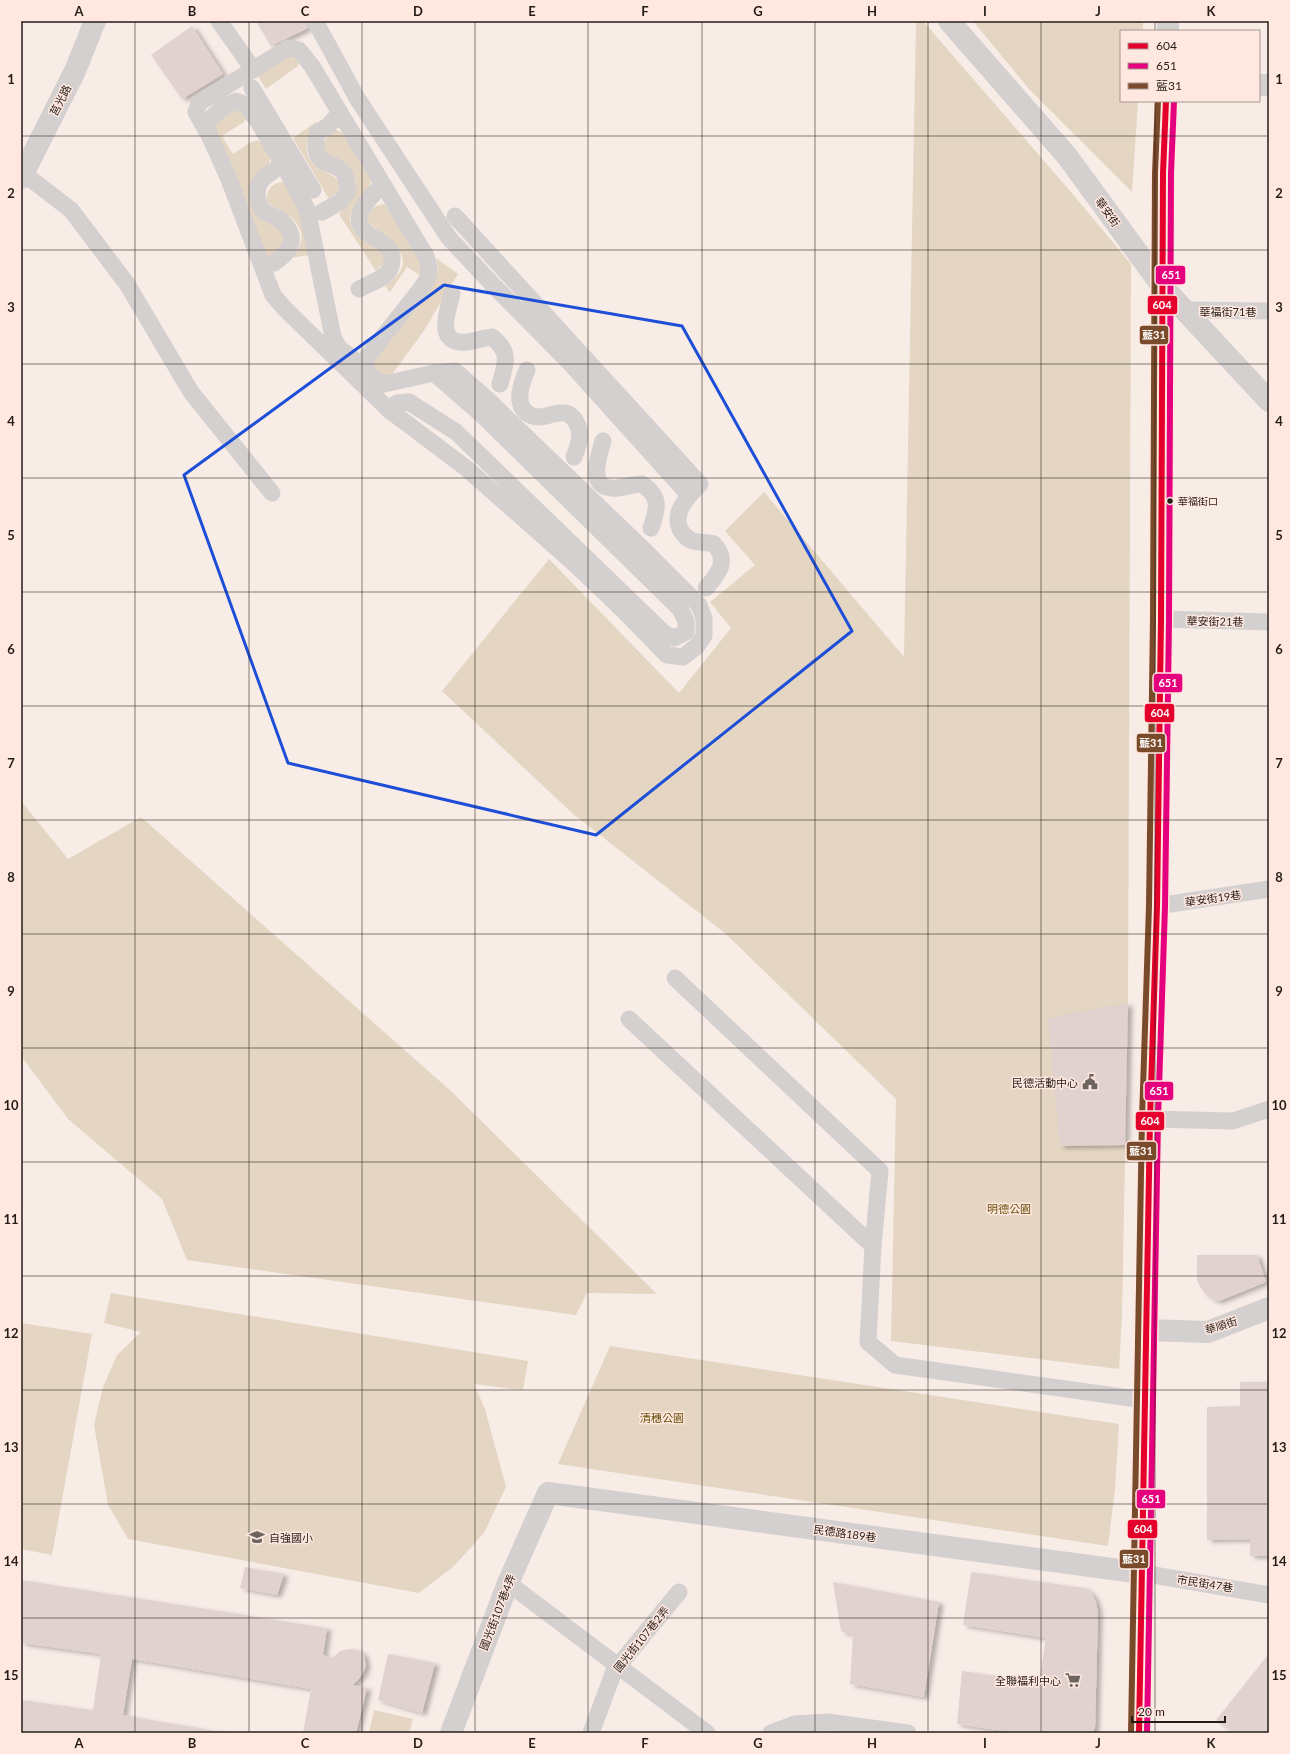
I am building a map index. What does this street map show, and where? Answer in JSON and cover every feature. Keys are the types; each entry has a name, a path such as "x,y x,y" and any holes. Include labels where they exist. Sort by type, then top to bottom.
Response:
{"street":[{"name":"莒光路","path":"22,175 75,71 95,21"},
{"name":"華安街","path":"948,21 1067,156 1162,286 1186,310 1269,401"},
{"path":"1140,1733 1144,1400 1147,1330 1150,1119 1157,906 1161,619 1163,173 1166,102"},
{"name":"華順街","path":"1147,1330 1208,1332 1269,1308"},
{"name":"民德路189巷","path":"548,1493 1142,1573"},
{"name":"國光街107巷4弄","path":"451,1733 508,1583 548,1493"}],"lane":[{"path":"219,21 253,69"},
{"path":"315,21 357,98 449,238 585,379 690,496"},
{"path":"210,137 207,122 222,108 236,101 246,105 283,164 307,209 333,336 339,348 365,368 372,377 384,384 434,373 455,371 488,400 644,550 699,606 704,618 704,636 697,646 684,658 667,656 623,610 576,565 466,468 389,410 285,310 273,295 228,177 210,137 196,112 200,103 288,48 299,50 312,66 382,185 426,256 429,267 428,278 367,357 365,368"},
{"path":"252,88 313,190"},
{"path":"322,212 340,202 348,191 342,170 322,161 317,153 315,142 317,133 328,126 340,113"},
{"path":"274,263 290,248 292,236 287,226 278,218 265,212 258,203 257,193 260,181 283,164"},
{"path":"22,175 71,210 127,284 191,392 272,493"},
{"path":"359,289 384,276 392,266 393,255 389,247 365,231 360,223 359,215 363,207 382,185"},
{"path":"454,216 700,484 682,506 677,516 678,525 683,535 693,541 714,544 720,551 720,571 706,588"},
{"path":"452,294 445,317 445,328 449,337 456,341 466,342 492,337 499,343 506,354 505,367 500,384"},
{"name":"華福街71巷","path":"1186,310 1269,311"},
{"path":"527,370 520,392 520,403 524,411 531,416 541,417 566,412 574,418 580,429 580,441 574,457"},
{"path":"389,410 397,403 409,402 456,432 664,633 674,638 686,632 686,621 680,608 480,413 434,373"},
{"path":"603,441 596,464 596,475 600,482 608,487 617,488 642,484 650,489 657,500 656,513 651,528"},
{"name":"華安街21巷","path":"1161,619 1269,622"},
{"name":"華安街19巷","path":"1157,906 1269,889"},
{"path":"675,978 880,1171 873,1246 868,1342 895,1365 1144,1400"},
{"path":"629,1019 873,1246"},
{"path":"1150,1119 1233,1121 1269,1109"},
{"name":"市民街47巷","path":"1142,1573 1269,1595"},
{"path":"508,1583 707,1733"},
{"name":"國光街107巷2弄","path":"591,1733 614,1671 679,1592"},
{"path":"771,1733 795,1724 827,1722 908,1733"}],"highlighted area":[{"path":"444,285 682,326 852,631 596,835 288,763 184,475"}],"green space":[{"name":"明德公園","path":"916,21 923,21 1131,264 1128,1003 1122,1316 1119,1369 891,1341 896,1099 726,934 572,813 442,691 549,559 679,693 731,628 710,602 755,565 725,531 764,492 904,657"},
{"path":"973,21 1143,21 1143,30 1120,30 1120,102 1138,102 1132,192 1029,89"},
{"path":"288,57 297,58 299,62 298,66 266,89 258,76"},
{"path":"234,108 241,109 247,118 244,122 222,136 233,154 247,144 260,141 265,147 270,158 265,169 253,180 285,231 284,246 266,261 212,122"},
{"path":"316,122 317,123 308,137 306,145 309,159 315,166 333,176 340,185 336,193 329,199 293,138"},
{"path":"336,130 343,133 372,176 368,189 352,210 350,218 351,225 359,237 384,254 384,261 376,271 339,214 345,208 352,196 356,181 350,171 332,160 325,151 325,140"},
{"path":"282,182 289,187 298,204 302,215 309,255 290,258 301,241 302,235 300,229 297,224 284,212 267,202 268,191 274,184"},
{"path":"383,204 391,209 423,261 421,276 407,267 390,292 385,286 397,276 402,267 403,258 393,243 367,221 372,210"},
{"path":"436,258 458,274 423,332 393,373 385,376 374,370 375,358 436,276 438,268"},
{"path":"21,801 68,859 141,817 452,1092 657,1294 587,1293 576,1315 187,1260 162,1199 68,1119 21,1056"},
{"path":"111,1293 528,1361 523,1390 474,1384 485,1409 506,1487 484,1533 454,1566 419,1593 128,1539 108,1505 94,1425 103,1387 117,1355 141,1332 104,1323"},
{"path":"21,1323 92,1334 52,1555 21,1549"},
{"name":"清穗公園","path":"610,1346 1119,1424 1115,1489 1108,1546 558,1464"},
{"path":"374,1710 413,1719 409,1733 369,1733"}],"building":[{"path":"256,21 304,21 308,28 271,46"},
{"path":"192,26 223,74 182,99 151,55"},
{"name":"民德活動中心","path":"1128,1003 1125,1145 1060,1146 1048,1018"},
{"path":"1197,1255 1257,1255 1266,1282 1219,1301 1213,1300 1204,1293 1197,1281"},
{"path":"1240,1382 1269,1382 1269,1556 1250,1556 1250,1539 1207,1540 1207,1407 1240,1406"},
{"path":"245,1567 284,1574 277,1595 240,1588"},
{"path":"971,1572 1085,1588 1092,1594 1096,1602 1098,1613 1095,1727 1092,1733 1018,1733 957,1724 962,1671 1039,1682 1046,1638 963,1625"},
{"path":"21,1580 327,1628 323,1655 332,1658 340,1651 350,1649 358,1650 364,1655 366,1666 362,1675 353,1685 367,1688 356,1733 303,1733 311,1689 132,1659 123,1715 227,1733 21,1733 21,1700 93,1710 101,1654 21,1643"},
{"path":"833,1582 939,1602 924,1697 850,1684 853,1635 841,1631"},
{"path":"388,1654 435,1663 422,1713 378,1700"},
{"path":"1267,1656 1269,1658 1269,1733 1233,1733 1216,1720"}],"transit line":[{"name":"藍31","path":"1131,1733 1142,1119 1149,906 1153,619 1155,173 1158,102"},
{"name":"604","path":"1139,1733 1150,1119 1157,906 1161,619 1163,173 1166,102"},
{"name":"651","path":"1147,1733 1158,1119 1165,906 1169,619 1171,173 1174,102"}],"place":[{"name":"華福街口","path":"1170,501"},
{"name":"民德活動中心","path":"1090,1082"},
{"name":"自強國小","path":"257,1537"},
{"name":"全聯福利中心","path":"1073,1680"}]}
